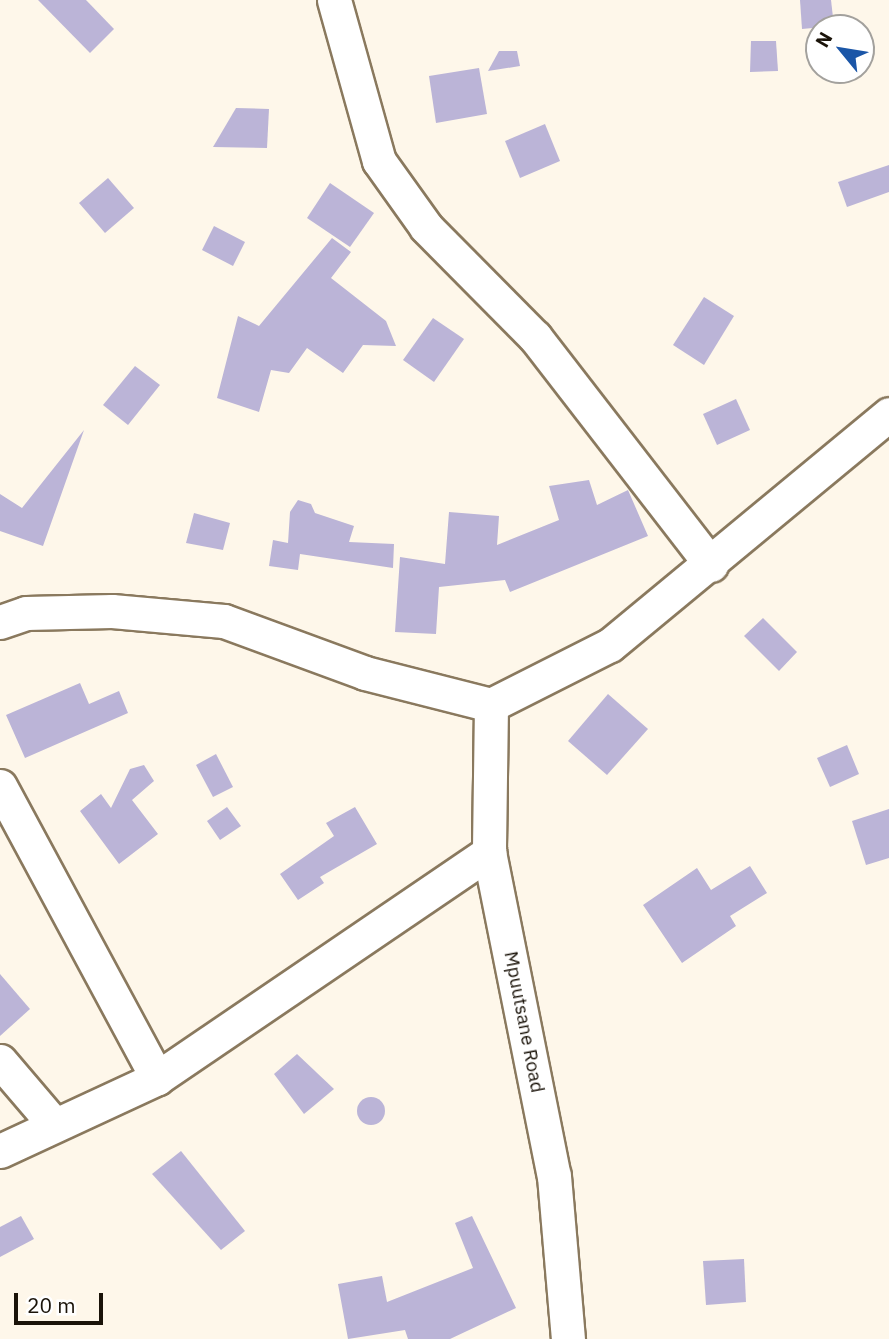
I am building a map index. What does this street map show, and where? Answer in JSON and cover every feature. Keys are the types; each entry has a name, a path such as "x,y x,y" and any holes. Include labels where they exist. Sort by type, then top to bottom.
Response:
{"street":[{"path":"334,0 379,161 426,227 535,337 711,565"},
{"path":"0,622 26,613 112,611 223,621 365,673 491,705 610,645 711,565 889,414"},
{"name":"Mpuutsane Road","path":"491,705 489,852 554,1176 568,1339"},
{"path":"0,786 157,1078"},
{"path":"0,1151 53,1123 157,1078 489,852"},
{"path":"0,1061 53,1123"}],"building":[{"path":"38,0 86,0 114,29 90,53"},
{"path":"800,0 831,0 833,14 805,14 805,29 802,29"},
{"path":"751,41 776,41 778,71 750,72"},
{"path":"499,51 517,51 520,66 488,71"},
{"path":"479,68 487,114 436,123 429,76"},
{"path":"236,108 269,109 267,148 213,147"},
{"path":"545,124 560,161 520,178 505,141"},
{"path":"889,165 889,192 847,207 838,182"},
{"path":"108,178 134,208 105,233 79,203"},
{"path":"330,183 374,213 350,247 307,218"},
{"path":"214,226 245,242 233,266 202,250"},
{"path":"332,238 351,252 331,278 386,321 396,346 363,345 343,373 307,348 289,373 271,370 259,412 217,398 238,316 259,326"},
{"path":"704,297 734,316 704,365 673,345"},
{"path":"433,318 464,339 434,382 403,360"},
{"path":"135,366 160,385 128,425 103,405"},
{"path":"736,399 750,430 717,445 703,414"},
{"path":"84,430 43,546 0,531 0,494 22,508"},
{"path":"589,480 597,505 628,490 648,536 510,592 505,580 439,587 436,634 395,632 400,557 445,564 449,512 499,516 497,545 559,520 549,486"},
{"path":"298,500 311,504 315,513 354,526 349,542 394,544 393,568 300,554 298,570 269,566 273,540 288,543 290,512"},
{"path":"194,513 230,523 223,550 186,543"},
{"path":"763,618 797,652 779,671 744,636"},
{"path":"80,683 89,704 119,691 128,713 25,758 6,715"},
{"path":"608,694 648,729 607,775 568,741"},
{"path":"847,745 859,774 830,787 817,758"},
{"path":"216,754 233,787 213,797 196,765"},
{"path":"144,765 154,781 132,800 158,834 119,864 80,811 101,794 111,808 130,769"},
{"path":"227,807 241,826 220,840 207,821"},
{"path":"355,807 377,844 320,877 324,883 298,900 280,874 334,836 326,823"},
{"path":"889,809 889,858 866,865 852,821"},
{"path":"750,866 767,893 730,916 736,926 682,963 643,905 697,868 711,890"},
{"path":"0,974 30,1009 0,1036"},
{"path":"297,1054 334,1089 304,1114 274,1074"},
{"path":"371,1097 381,1101 385,1111 381,1121 371,1125 361,1121 357,1111 361,1101"},
{"path":"181,1151 245,1231 221,1250 152,1174"},
{"path":"21,1216 34,1239 0,1257 0,1227"},
{"path":"472,1216 516,1308 450,1339 408,1339 405,1330 348,1339 338,1284 382,1276 387,1302 473,1268 455,1223"},
{"path":"744,1259 746,1302 706,1305 703,1261"}]}
